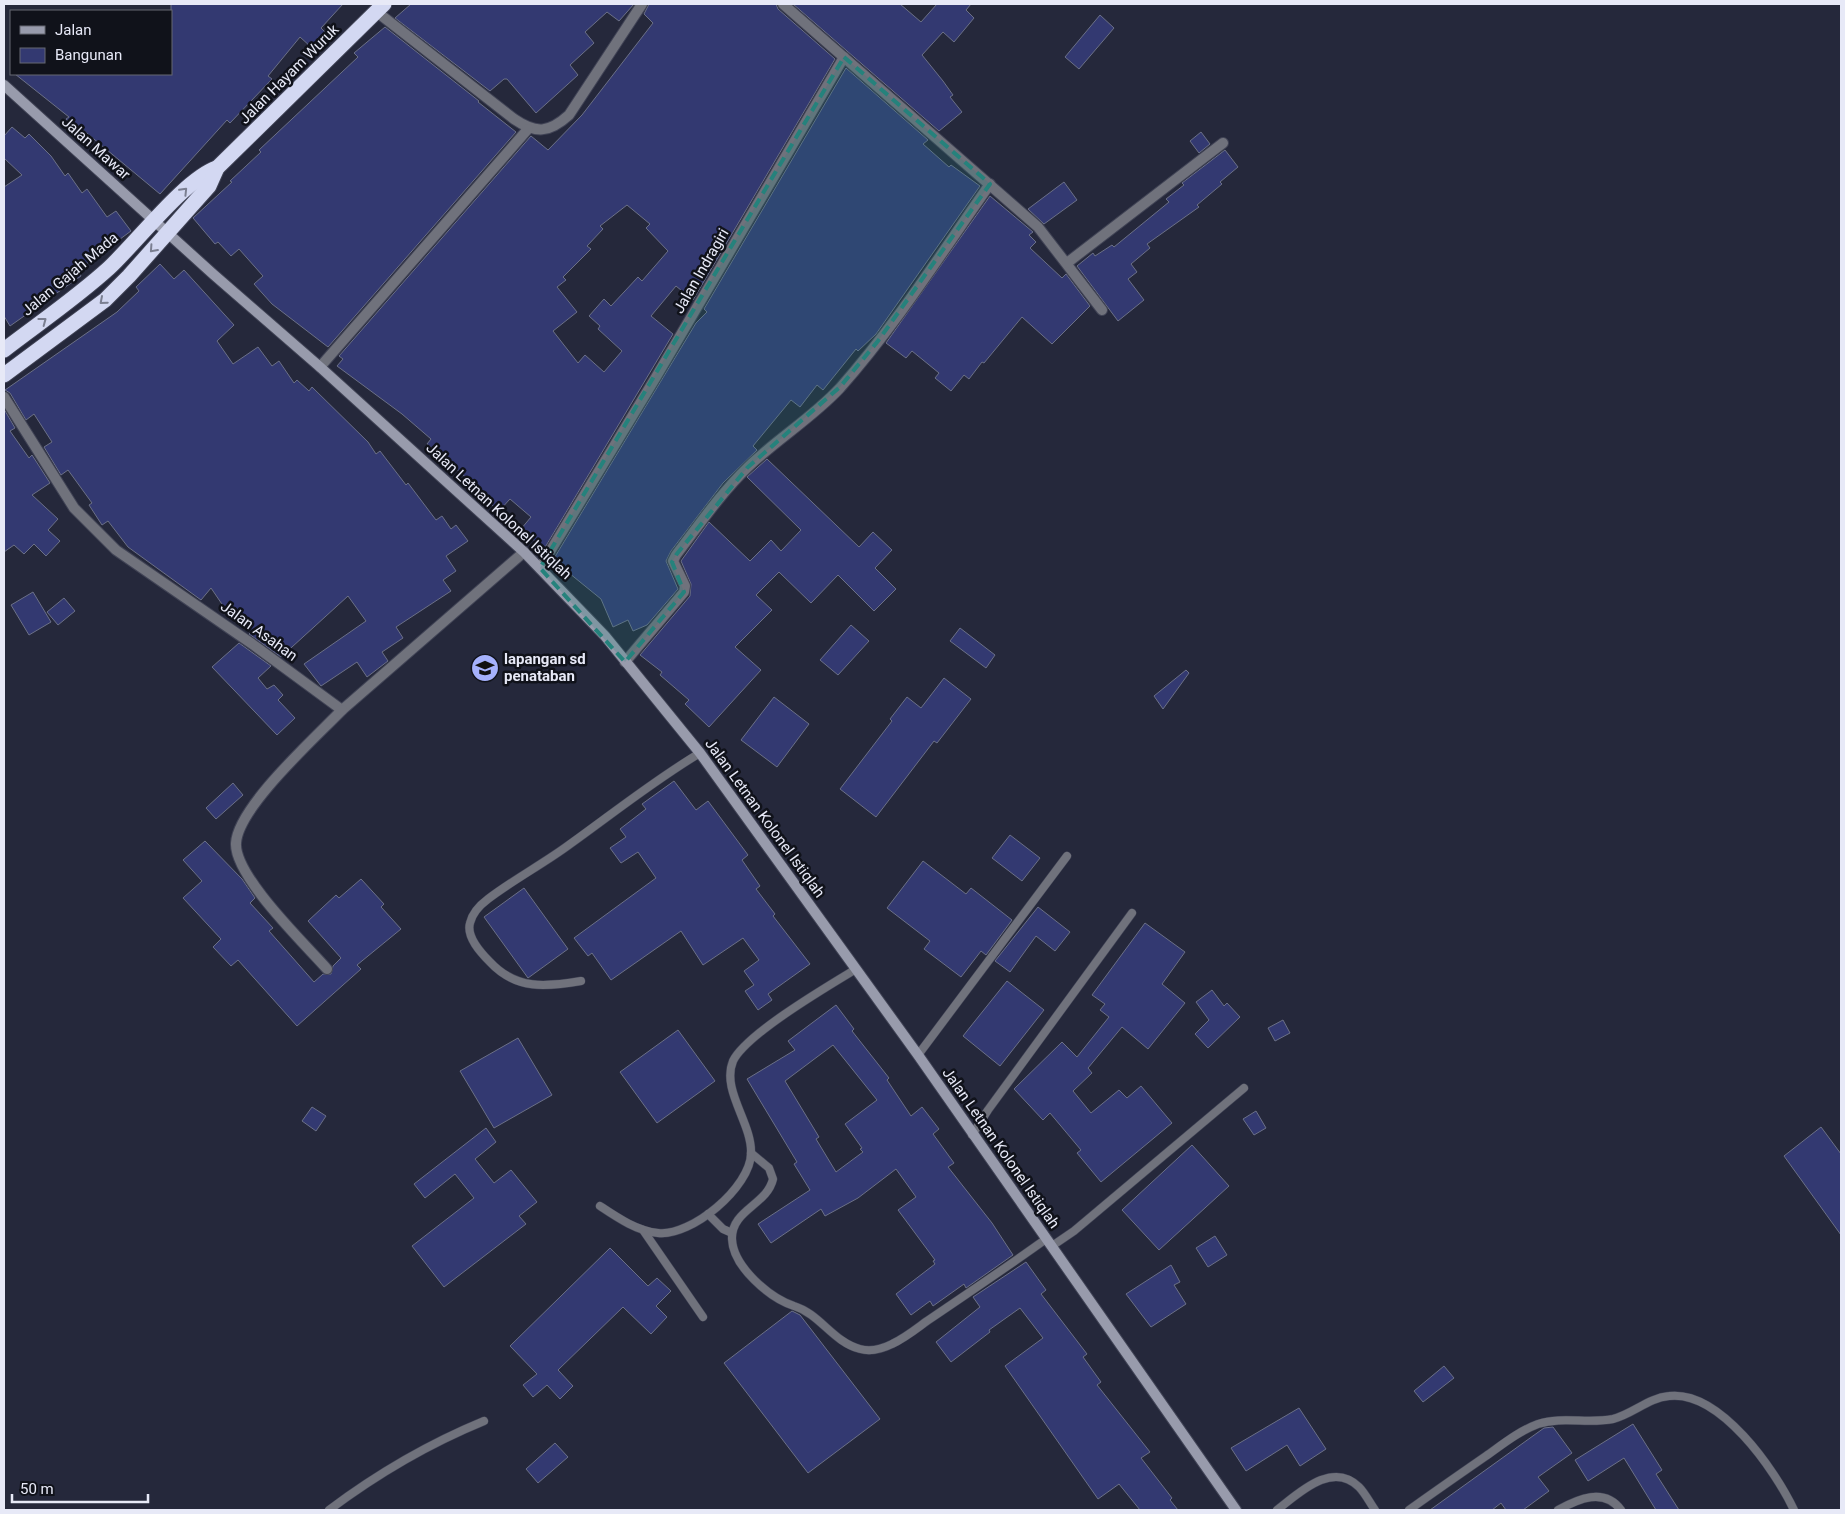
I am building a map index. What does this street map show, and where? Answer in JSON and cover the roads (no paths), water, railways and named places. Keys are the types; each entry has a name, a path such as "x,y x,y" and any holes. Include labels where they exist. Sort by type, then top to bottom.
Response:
{"highway":[{"name":"Jalan Hayam Wuruk","path":"156,221 199,177 217,168 380,8"},
{"name":"Jalan Hayam Wuruk","path":"168,232 210,186 217,168"},
{"name":"Jalan Gajah Mada","path":"4,350 85,289 156,221"},
{"path":"4,375 86,316 137,267 168,232"}],"street":[{"path":"380,8 528,129 541,131 563,120 575,107 642,4"},
{"path":"783,4 1038,227 1102,310"},
{"name":"Jalan Indragiri","path":"540,568 656,377 844,57"},
{"name":"Jalan Mawar","path":"4,85 168,232"},
{"path":"320,367 528,129"},
{"path":"1067,263 1223,143"},
{"path":"625,662 684,592 685,586 674,565 676,555 747,468 767,449 817,411 840,388 878,341 990,184"},
{"name":"Jalan Letnan Kolonel Istiqlah","path":"168,232 524,552 605,636 700,753 856,969 1236,1510"},
{"name":"Jalan Asahan","path":"4,396 74,508 116,550 255,646 342,710"},
{"path":"327,968 262,896 243,869 236,845 239,827 255,802 342,710 524,552"}],"lane":[{"path":"581,981 538,986 511,979 489,962 475,943 469,931 472,917 486,900 555,855 673,769 700,753"},
{"path":"918,1055 1067,856"},
{"path":"972,1135 988,1110 1132,913"},
{"path":"600,1206 644,1230 660,1234 675,1232 693,1224 708,1214 736,1189 749,1167 752,1153 730,1073 738,1054 752,1038 856,969"},
{"path":"752,1153 769,1168 773,1179 772,1186 738,1218 732,1233 732,1240 738,1258 749,1274 768,1294 813,1314 847,1344 872,1351 894,1344 1049,1242 1074,1232 1244,1088"},
{"path":"708,1214 723,1229 732,1233"},
{"path":"644,1230 703,1317"},
{"path":"1409,1510 1511,1438 1538,1424 1618,1418 1657,1398 1670,1396 1696,1401 1724,1417 1764,1460 1779,1481 1794,1510"},
{"path":"329,1510 400,1462 445,1437 484,1422"},
{"path":"1276,1510 1314,1481 1334,1477 1353,1483 1360,1488 1375,1510"},
{"path":"1558,1510 1588,1497 1600,1496 1618,1506 1621,1510"}],"place":[{"name":"lapangan sd penataban","path":"485,668"}]}
